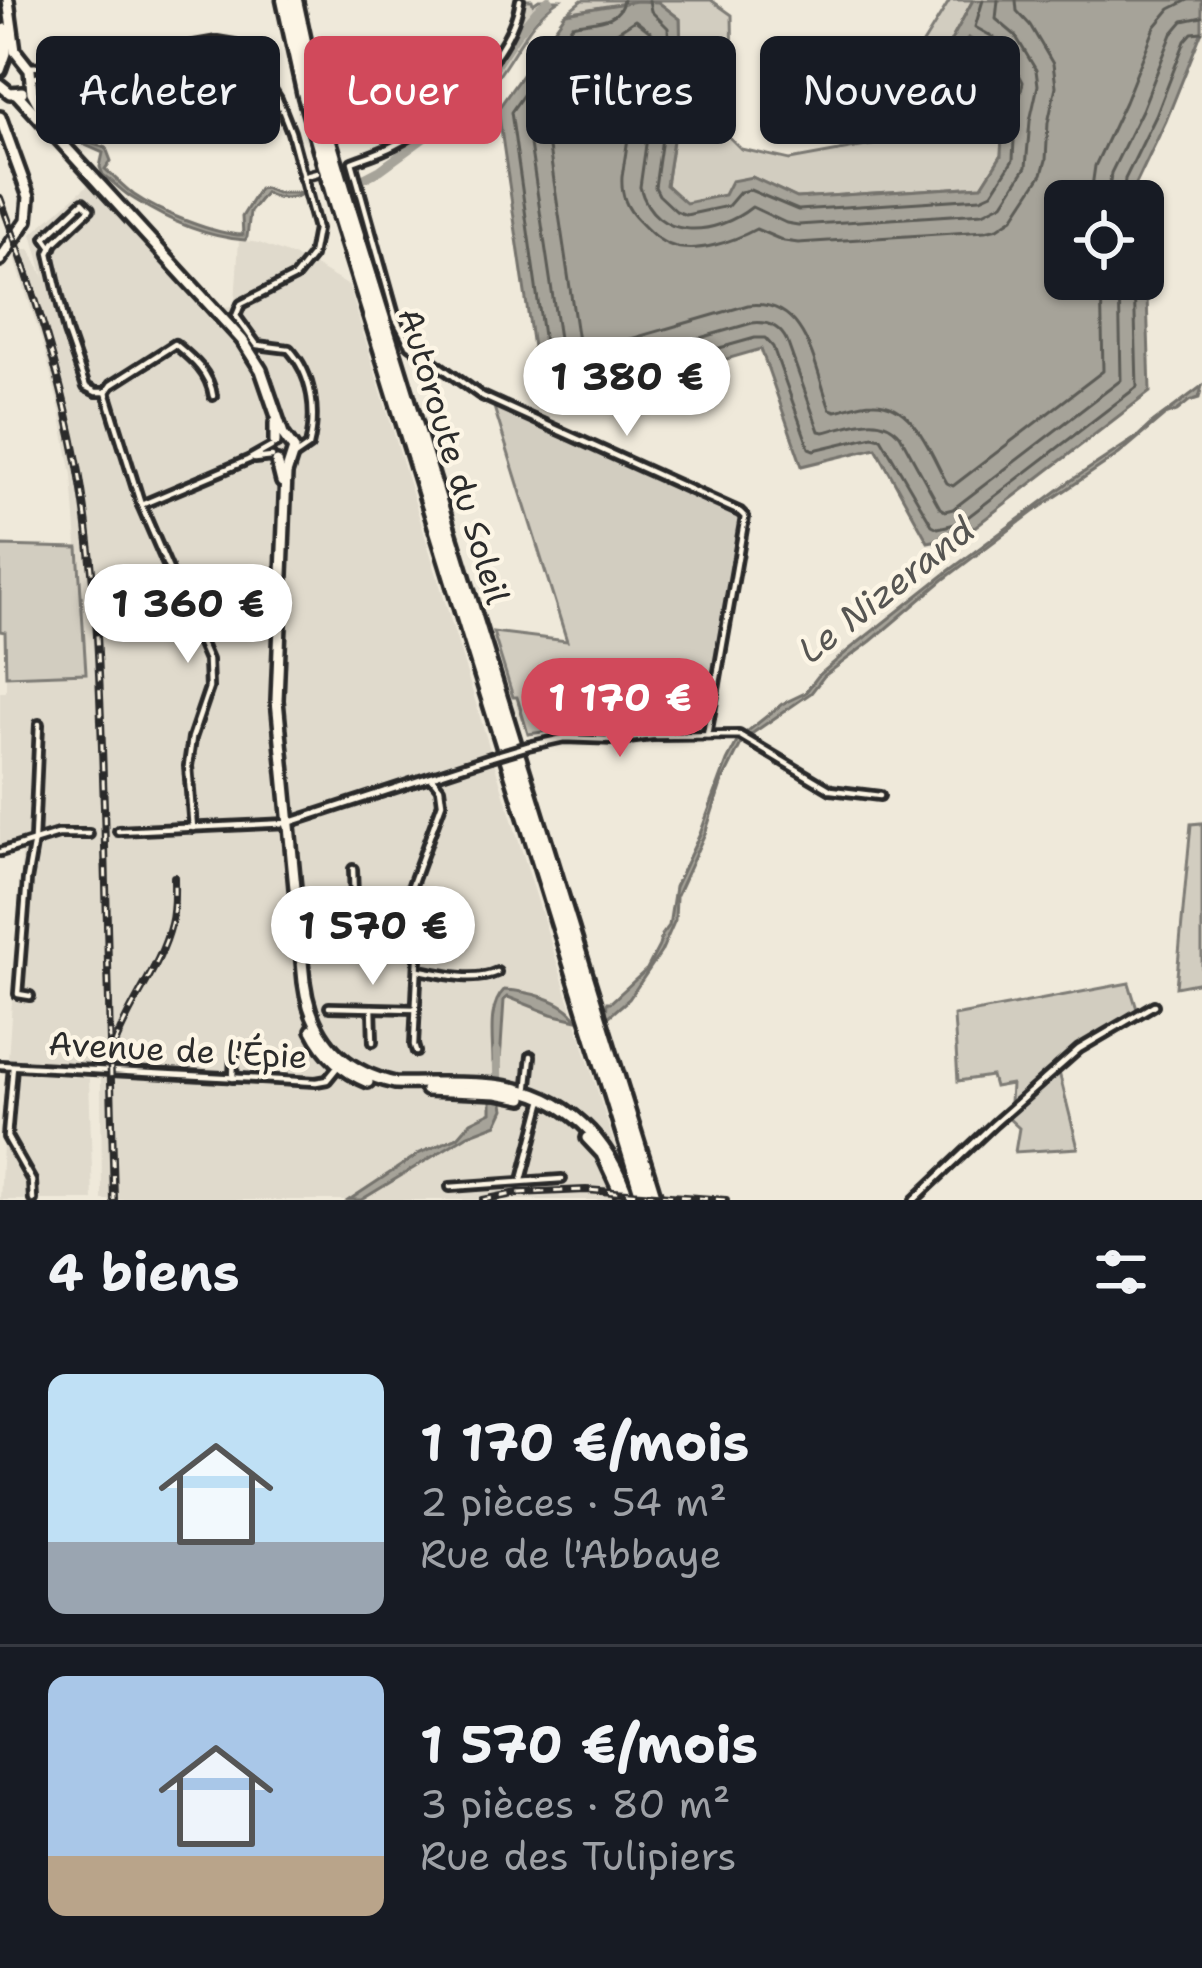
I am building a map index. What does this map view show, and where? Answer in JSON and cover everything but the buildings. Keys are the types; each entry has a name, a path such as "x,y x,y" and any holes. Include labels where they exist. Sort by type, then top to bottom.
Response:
{"highway":[{"name":"Autoroute du Soleil","path":"284,0 323,159 644,1200"},
{"name":"Autoroute du Soleil","path":"297,0 303,40 349,209 655,1200"}],"main road":[{"path":"5,0 13,44 36,98"},
{"path":"2,67 5,0"},
{"path":"2,67 12,61 25,64"},
{"path":"0,260 27,220 29,208 26,186 2,122 4,104 31,83"},
{"path":"0,85 26,100 36,112"},
{"path":"62,144 208,305 256,370 274,421 282,451 277,683 286,823 302,998 319,1043 357,1078 392,1088 503,1090 542,1102 571,1121 602,1154 626,1200"}],"street":[{"path":"520,0 510,30 467,91 397,145 352,162 357,189 396,319 410,345 480,394 745,517 707,735"},
{"path":"25,64 36,65"},
{"path":"31,83 36,79"},
{"path":"280,105 316,229 309,261 291,280 241,304 236,316 256,345 286,348 296,355 313,400 309,446 282,451"},
{"path":"302,177 316,173"},
{"path":"52,248 45,238 83,202 90,209 49,253 67,332 86,387 106,392"},
{"path":"106,392 175,344 196,362 212,385 213,396"},
{"path":"106,392 141,505 208,660 209,688 188,766 193,828"},
{"path":"141,505 248,460 304,446 312,435"},
{"path":"30,996 18,994 34,840 39,724"},
{"path":"118,831 286,823 564,738 739,735 831,790 880,796"},
{"path":"392,927 401,915 442,803 440,788 431,777"},
{"path":"0,852 58,834 89,834"},
{"path":"353,869 355,928"},
{"path":"296,930 392,927 405,936 414,947 419,970 416,1052"},
{"path":"419,970 477,977 497,972"},
{"path":"914,1200 1079,1049 1154,1005"},
{"path":"328,1007 416,1009"},
{"path":"372,1008 373,1042"},
{"path":"233,1078 234,1053"},
{"path":"527,1096 531,1056"},
{"name":"Avenue de l'Épie","path":"0,1065 327,1080 341,1063"},
{"path":"13,1066 7,1137 32,1181 33,1200"},
{"path":"522,1180 542,1102"},
{"path":"450,1187 562,1179"}],"shaded area":[{"path":"523,0 533,4 559,0 536,21 502,72 502,48"},
{"path":"582,0 711,0 732,15 732,36 681,36 680,19 658,2 566,13"},
{"path":"950,0 973,0 954,36 928,36"},
{"path":"672,144 736,144 790,160 878,144 1002,144 1001,156 982,186 797,198 752,177 725,195 686,204 666,185"},
{"path":"89,184 209,318 235,303 239,240 306,261 349,286 632,1200 102,1200 101,1076 116,1077 116,1065 8,1060 23,839 0,847 0,692 6,692 6,676 86,672 72,475 44,348 12,250 30,249 44,277 32,234"},
{"path":"493,404 741,516 704,727 675,735 621,729 628,670 555,663 550,731 528,734 493,632 567,641"},
{"path":"0,546 78,548 86,673 6,676 5,632 0,631"},
{"path":"1202,823 1202,982 1176,987 1191,824"},
{"path":"1129,983 1137,1009 1079,1047 1010,1103 1011,1084 994,1087 991,1076 958,1081 954,1016"},
{"path":"7,1072 89,1078 93,1200 0,1200"},
{"path":"1059,1072 1078,1148 1015,1152 1019,1128 1006,1116"}],"water":[{"path":"973,0 1202,0 1202,31 1138,180 1044,180 1044,300 1147,300 1150,392 964,535 928,542 876,448 802,466 761,349 560,407 540,395 502,136 502,103 526,69 526,144 672,144 666,185 686,203 724,195 731,181 752,177 797,198 982,186 1001,156 1002,144 1020,144 1020,36 954,36"},
{"path":"637,1 658,2 680,19 681,36 550,36 566,13"},
{"path":"83,144 106,148 111,161 105,169 134,195 171,215 217,231 243,235 242,217 259,189 303,193 284,198 265,193 250,212 245,240 216,235 173,220 130,196 103,175 103,153"},
{"path":"1202,386 1199,398 1165,415 1119,454 1033,512 824,676 811,693 747,737 743,735 782,704 805,693 818,676 950,570"},
{"path":"739,738 743,740 676,897 675,920 661,952 629,999 606,1019 607,1002 647,969 669,926 675,887"},
{"path":"504,990 554,1002 577,1020 508,997 504,1000 500,1062 493,1062 493,1014"},
{"path":"491,1093 501,1093 504,1109 497,1124 468,1135 361,1200 349,1200 420,1153 458,1137 471,1122 491,1112"}],"waterway":[{"path":"355,183 469,105 517,34 549,0"},
{"name":"Le Nizerand","path":"497,1051 498,1088"}],"railway":[{"path":"0,198 62,394 90,547 101,720 114,1200"},
{"path":"115,1044 166,940 174,877"},
{"path":"483,1200 586,1190 726,1200"}]}
